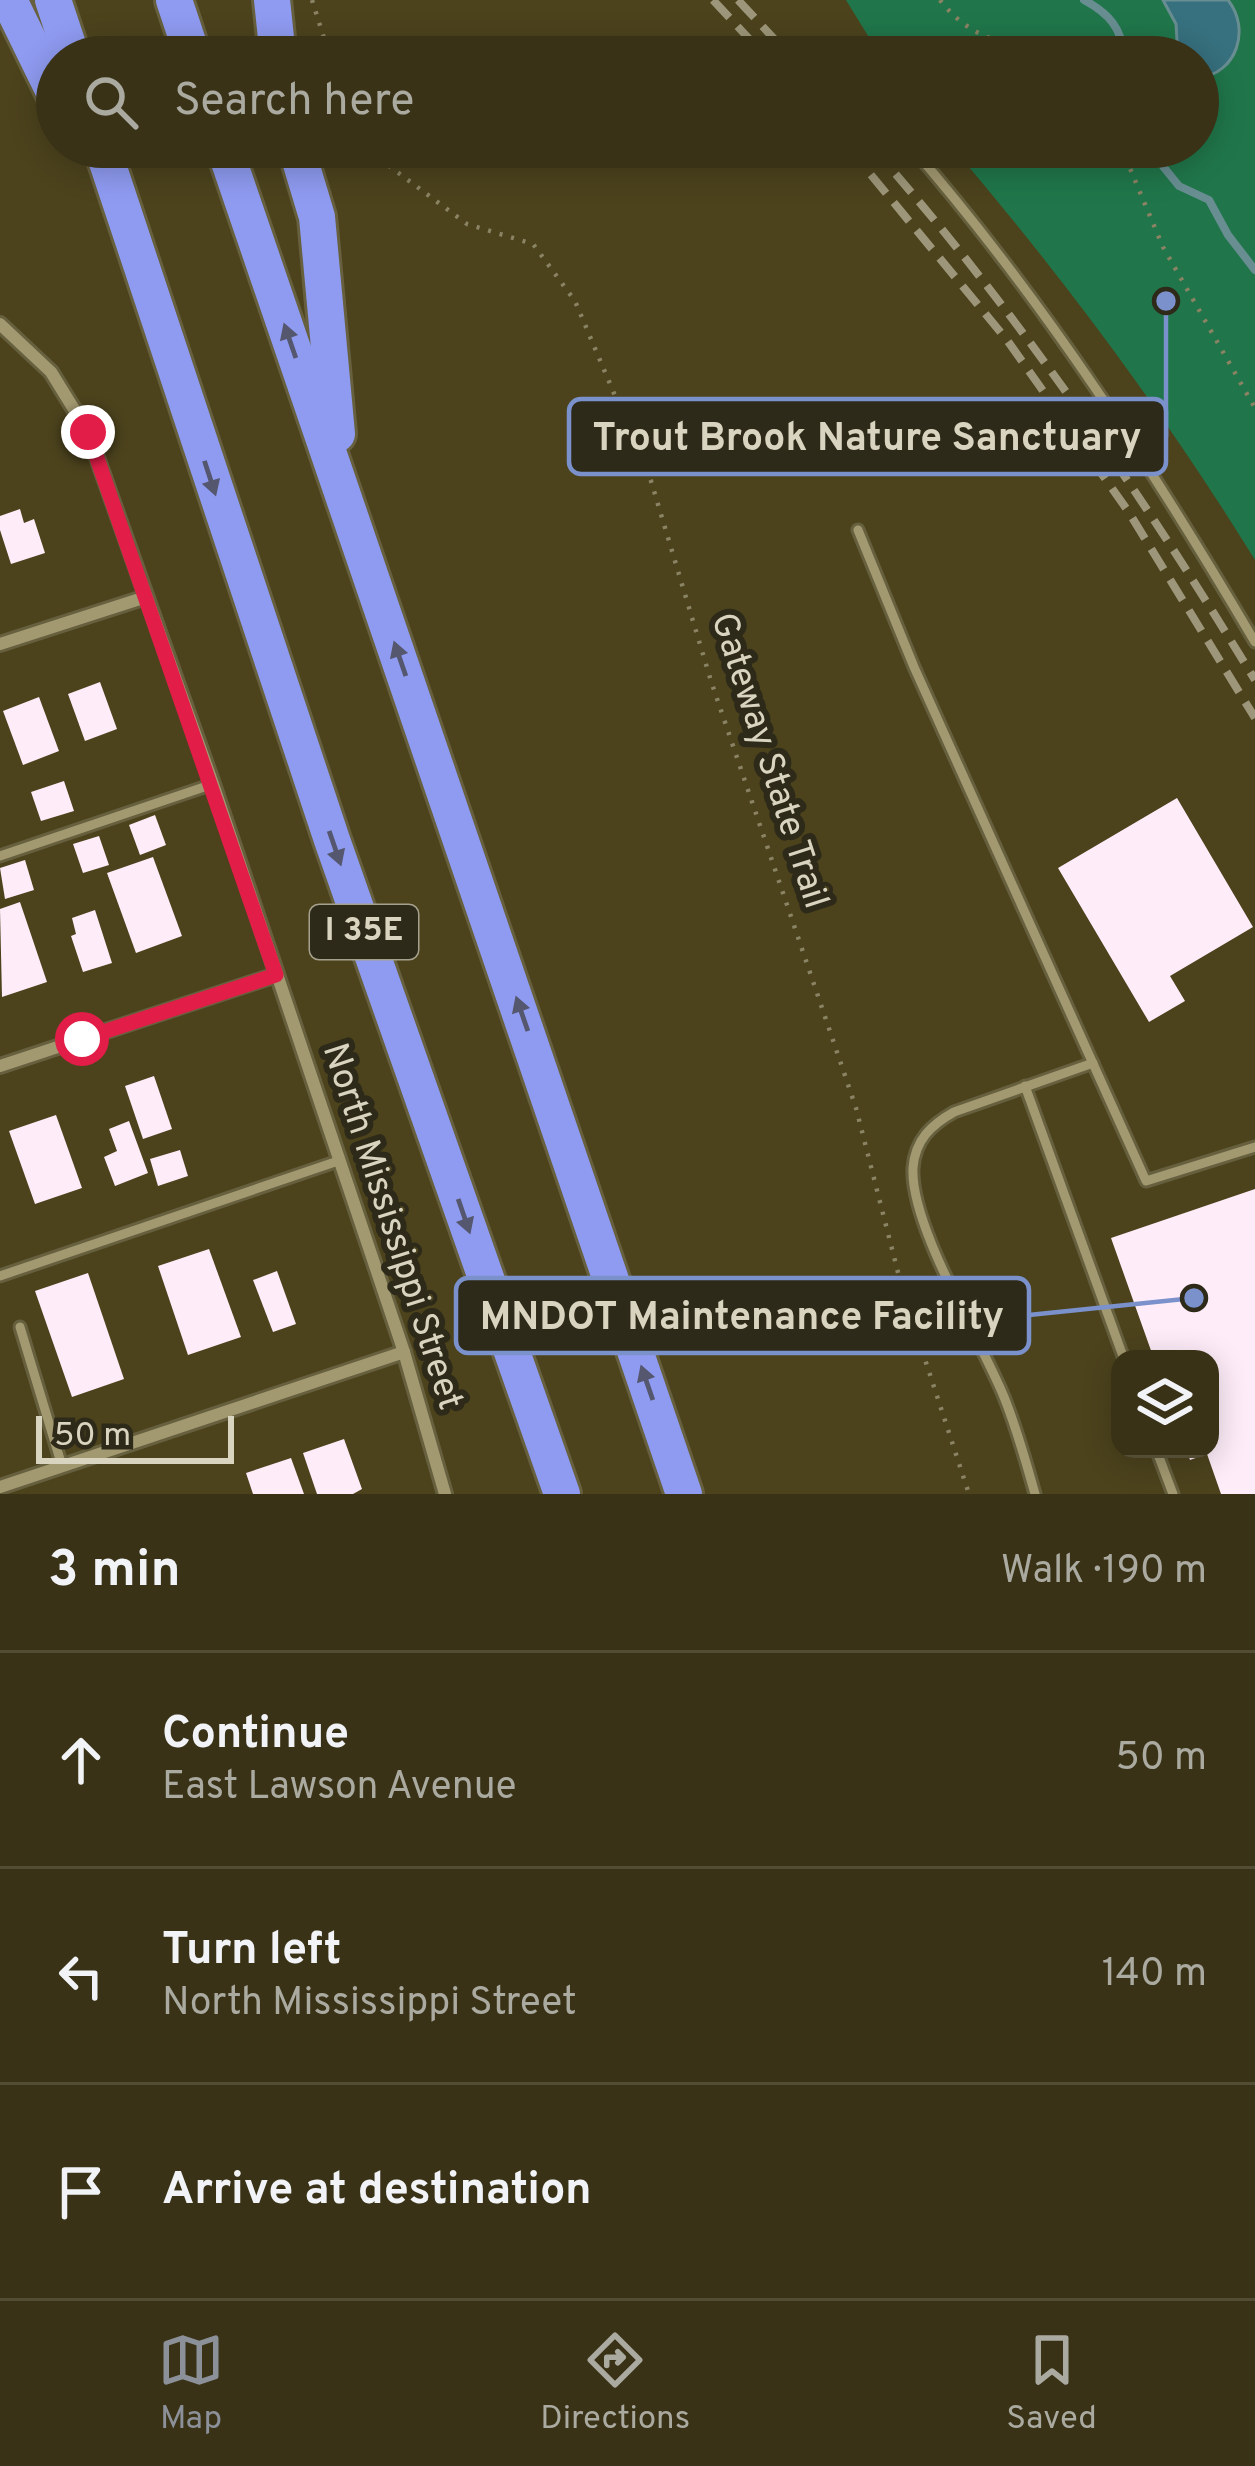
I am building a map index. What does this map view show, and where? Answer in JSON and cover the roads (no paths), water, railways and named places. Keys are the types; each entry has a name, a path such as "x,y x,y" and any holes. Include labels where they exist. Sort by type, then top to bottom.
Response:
{"highway":[{"path":"9,0 36,55"},
{"path":"53,0 66,36"},
{"path":"174,0 186,36"},
{"path":"272,0 276,36"},
{"path":"90,168 158,317"},
{"name":"I 35E","path":"109,168 332,840 562,1494"},
{"path":"231,168 684,1494"},
{"path":"302,168 316,217 342,491"}],"street":[{"name":"North Mississippi Street","path":"0,324 51,371 88,432 213,784 404,1352 445,1494"},
{"path":"0,644 146,597"},
{"path":"0,1066 276,975"},
{"path":"0,1487 404,1352"}],"lane":[{"path":"928,168 1051,323 1255,642"},
{"path":"857,530 1146,1181 1255,1147"},
{"path":"0,856 213,784"},
{"path":"1034,1494 1004,1397 934,1248 912,1172 922,1137 936,1122 1093,1063"},
{"path":"1025,1086 1121,1350"},
{"path":"0,1276 338,1161"},
{"path":"20,1327 62,1466"},
{"path":"1159,1458 1172,1494"}],"water":[{"path":"1163,0 1228,0 1239,36 1231,59 1219,70 1219,36 1177,36"}],"waterway":[{"path":"1084,0 1113,23 1120,36"},
{"path":"1164,168 1179,186 1209,200 1255,270"}],"railway":[{"path":"713,0 746,36"},
{"path":"738,0 771,36"},
{"path":"865,168 1007,340 1128,511 1255,718"},
{"path":"890,168 1076,405 1255,680"}],"place":[{"name":"Trout Brook Nature Sanctuary","path":"1166,301"},
{"name":"MNDOT Maintenance Facility","path":"1194,1298"}]}
